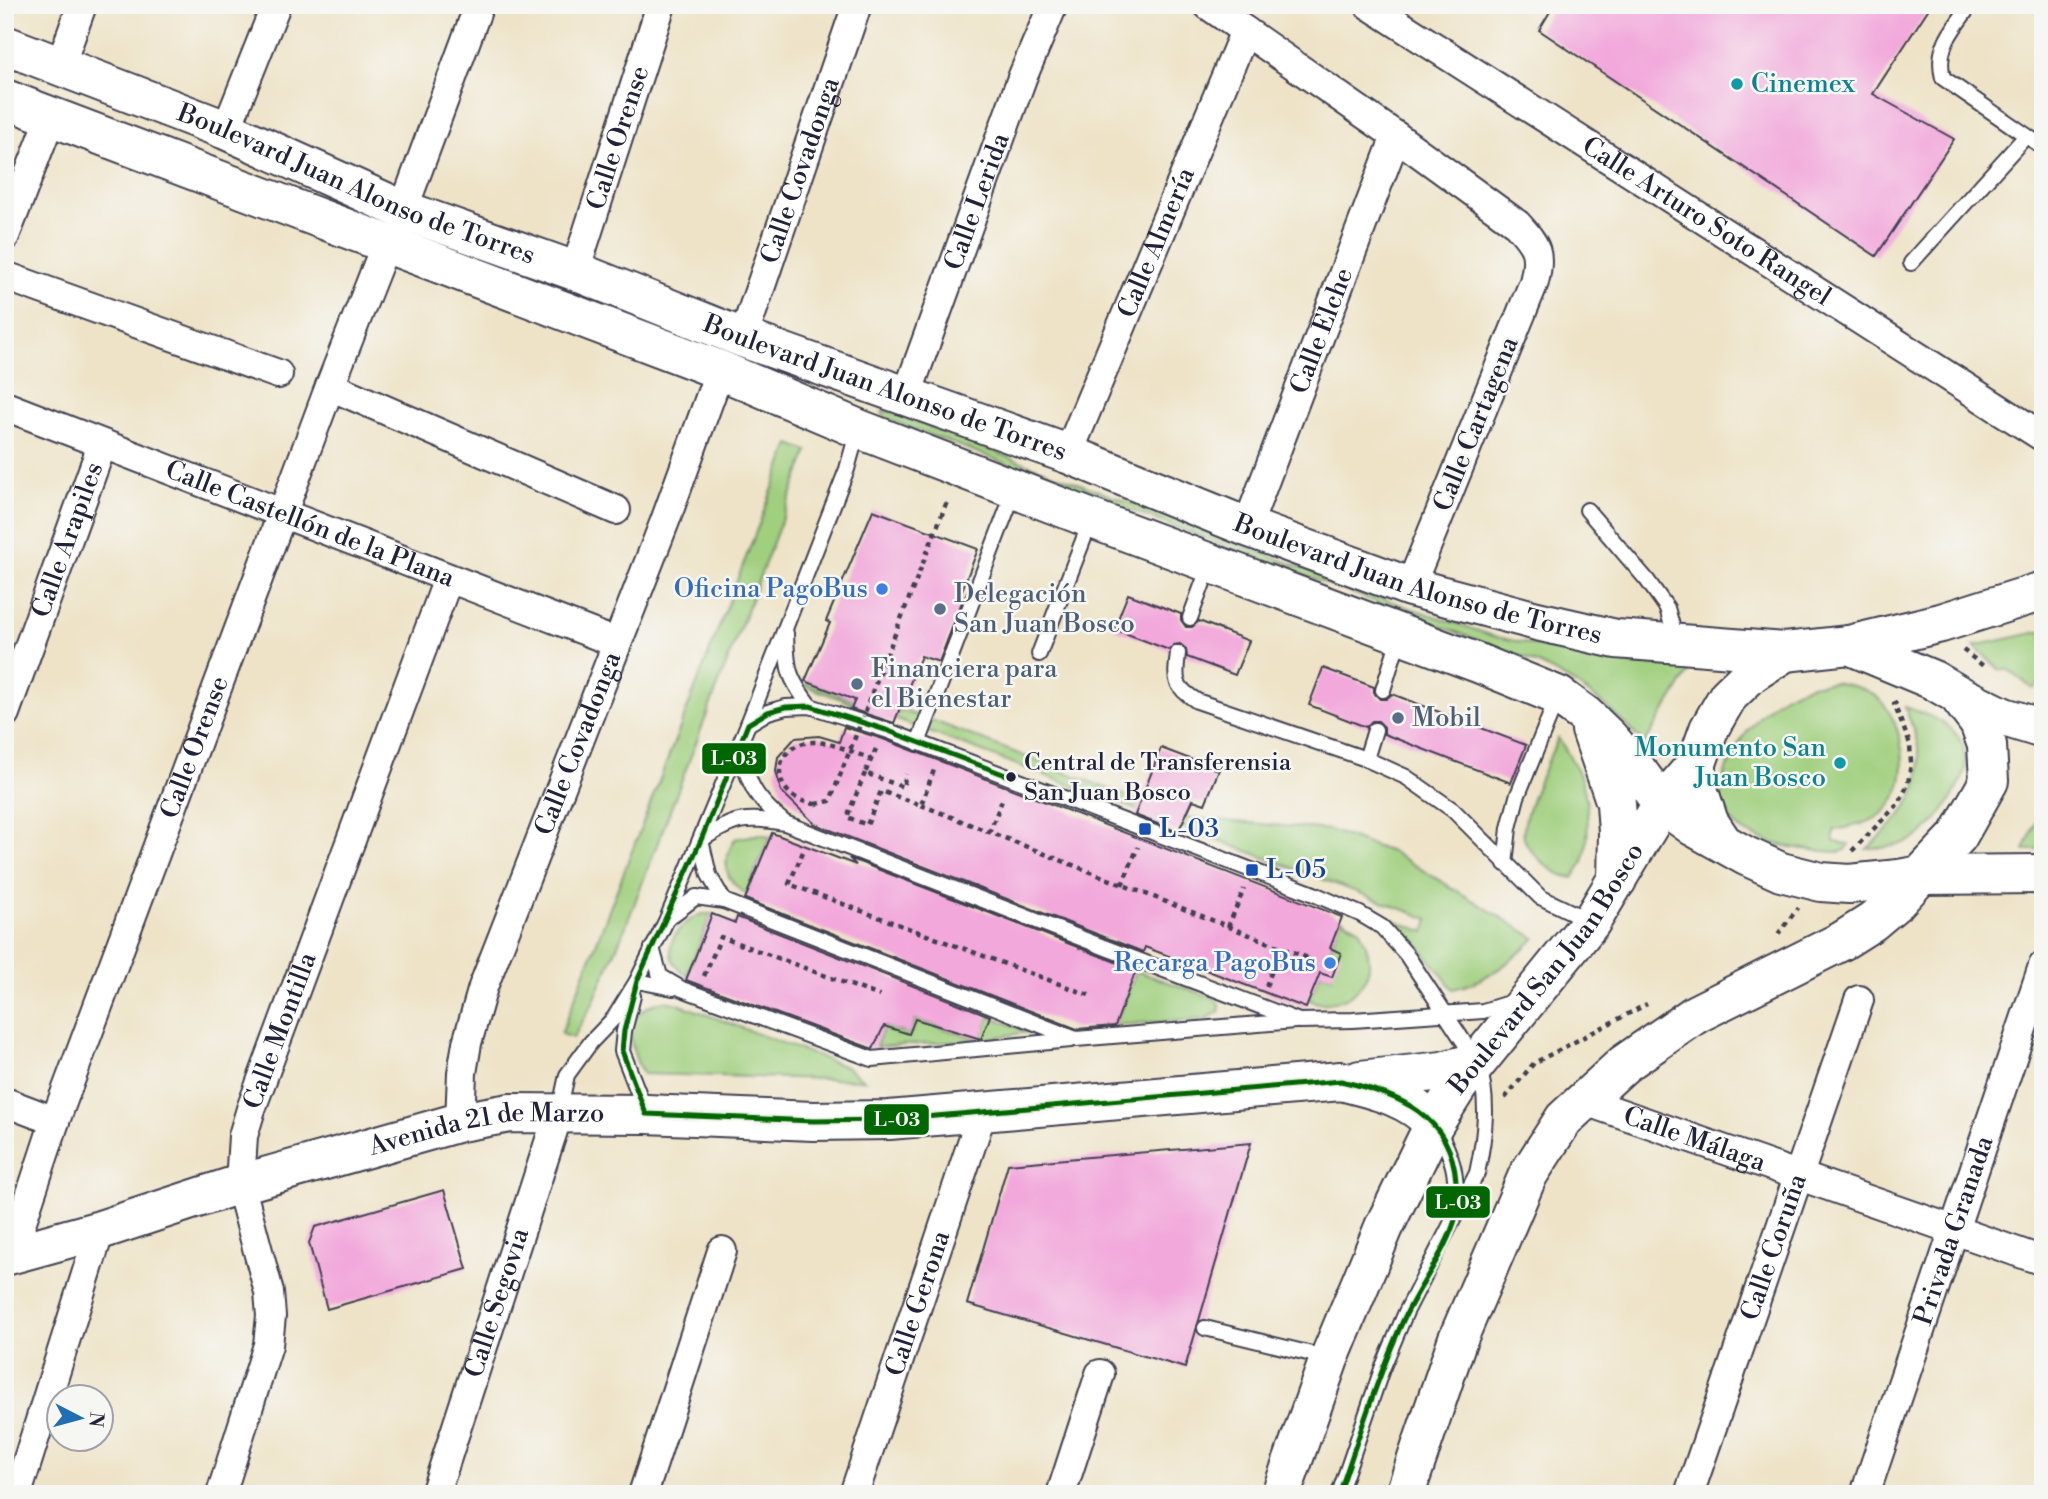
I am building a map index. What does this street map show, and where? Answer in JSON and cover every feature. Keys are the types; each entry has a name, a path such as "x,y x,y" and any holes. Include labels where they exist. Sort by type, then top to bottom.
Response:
{"main road":[{"name":"Boulevard Juan Alonso de Torres","path":"5,45 226,130 402,210 575,271 743,338 1068,454 1247,527 1409,587 1616,639 1785,652 1849,645"},
{"name":"Boulevard Juan Alonso de Torres","path":"5,99 720,370 859,429 1092,519 1478,663 1572,705 1609,738 1662,804 1694,827 1781,872 1821,882 1873,882 1921,874 2043,874"},
{"path":"136,150 154,103"},
{"path":"1849,645 1941,623 2043,590"},
{"path":"1849,645 1933,680 2004,717 2038,722"},
{"path":"1723,843 1709,822 1697,786 1697,762 1709,729 1728,696 1752,673 1785,652"},
{"path":"1957,694 1979,723 1987,745 1989,781"},
{"path":"1572,705 1608,775 1616,803 1616,880"},
{"path":"1405,1494 1457,1341 1528,1175 1564,1119 1624,1064 1696,1014 1842,941 1872,922 1897,901 1958,836 1989,781 2038,722"},
{"name":"Boulevard San Juan Bosco","path":"1281,1494 1329,1359 1384,1227 1434,1124 1458,1086 1591,922 1662,804 1697,762"},
{"path":"1341,1081 1442,1071 1477,1062"},
{"name":"Avenida 21 de Marzo","path":"8,1255 100,1230 240,1184 460,1122 510,1113 646,1114 813,1121 889,1119 1341,1081 1402,1099 1424,1113 1434,1124"}],"street":[{"path":"60,66 82,5"},
{"path":"226,130 276,5"},
{"path":"402,210 479,5"},
{"name":"Calle Orense","path":"575,271 661,5"},
{"name":"Calle Covadonga","path":"743,338 857,5"},
{"name":"Calle Lerida","path":"906,397 1022,78 1053,5"},
{"path":"1208,5 1396,136"},
{"name":"Calle Arturo Soto Rangel","path":"1369,5 2043,437"},
{"name":"Calle Almería","path":"1068,454 1245,31"},
{"path":"5,236 51,117"},
{"name":"Calle Cartagena","path":"1396,136 1517,224 1533,242 1539,260 1534,282 1409,587"},
{"name":"Calle Elche","path":"1247,527 1396,136"},
{"name":"Calle Orense","path":"8,1255 55,1121 330,386 386,244"},
{"path":"5,276 278,374"},
{"name":"Calle Covadonga","path":"460,1122 462,1073 467,1043 483,987 665,521 720,370"},
{"path":"330,386 616,510"},
{"name":"Calle Castellón de la Plana","path":"5,406 617,643"},
{"name":"Calle Arapiles","path":"5,713 103,445"},
{"name":"Calle Montilla","path":"221,1494 268,1345 271,1316 269,1292 240,1184 243,1136 448,579"},
{"name":"Privada Granada","path":"1865,1494 2043,966"},
{"name":"Calle Coruña","path":"1689,1494 1859,1000"},
{"name":"Calle Málaga","path":"1585,1101 2043,1261"},
{"path":"5,1102 55,1121"},
{"name":"Calle Segovia","path":"435,1494 559,1112"},
{"name":"Calle Gerona","path":"854,1494 982,1113"},
{"path":"17,1494 100,1230"},
{"path":"643,1494 722,1251"},
{"path":"1061,1494 1100,1374"}],"lane":[{"path":"1970,5 1941,50 1939,64 1943,78 2043,147"},
{"path":"1911,262 2026,136"},
{"path":"559,1112 567,1075 614,1017 637,981 667,919 748,724 847,469 859,429"},
{"path":"918,743 1015,488"},
{"path":"1587,510 1647,580 1667,608 1677,645"},
{"path":"1039,654 1092,519"},
{"path":"1190,618 1210,564"},
{"path":"785,627 787,660 793,682 810,706"},
{"path":"1383,690 1400,634"},
{"path":"1178,653 1175,676 1182,692 1197,701 1366,759 1406,777 1453,810 1540,897 1591,922"},
{"path":"1505,864 1508,828 1517,797 1572,705"},
{"path":"748,724 777,709 810,706 886,730 1314,894 1382,927 1405,954 1477,1062 1483,1078 1485,1122 1482,1152 1477,1173 1406,1312 1382,1369 1339,1494"},
{"path":"1366,759 1375,730"},
{"path":"739,746 748,783 765,806 785,823"},
{"path":"701,840 727,824 748,818 785,823 1300,1021"},
{"path":"701,840 709,875 724,901"},
{"path":"667,919 696,897 724,901 1076,1040"},
{"path":"652,948 660,976 682,989 872,1059 1300,1021 1483,1011 1529,997"},
{"path":"637,981 682,989"},
{"path":"637,981 624,1031 622,1051 646,1114"},
{"path":"1434,1124 1451,1154 1456,1176 1457,1213"},
{"path":"1205,1328 1329,1359"}],"path":[{"path":"872,759 859,755 846,750 833,746 815,742 795,744 784,756 780,771 782,783 790,795 804,803 830,801 834,790 847,758 851,748 867,707 960,467"},
{"path":"1856,847 1899,803 1908,784 1910,744 1894,704"},
{"path":"888,751 877,747 847,817 867,825 881,791 1308,958"},
{"path":"921,805 934,769 923,765"},
{"path":"865,773 903,787 906,774"},
{"path":"989,833 1011,778"},
{"path":"1122,885 1145,830"},
{"path":"799,860 789,884 1089,995"},
{"path":"1228,926 1252,870"},
{"path":"696,995 721,937 880,996"},
{"path":"1257,1006 1281,947"}],"green space":[{"path":"887,411 1387,600 1493,636 1629,664 1692,667 1644,744 1617,716 1589,693 1559,674 1523,657 885,418 882,412"},
{"path":"790,444 808,451 625,928 592,1005 573,1038 561,1034"},
{"path":"2043,631 2043,680 2033,689 2009,670 2000,670 1974,646"},
{"path":"808,682 896,717 900,710 934,721 1181,817 1329,830 1394,853 1535,938 1497,970 1453,989 1415,941 1391,919 1425,932 1429,919 806,686"},
{"path":"1834,682 1875,695 1888,710 1895,724 1903,756 1900,787 1893,801 1884,812 1873,819 1834,830 1834,842 1849,844 1846,850 1840,852 1795,848 1747,833 1726,814 1721,800 1722,785 1734,752 1756,721 1778,700 1805,687"},
{"path":"1905,707 1938,720 1953,730 1962,744 1966,765 1964,774 1948,804 1926,831 1894,846 1867,849 1899,816 1917,786 1919,752"},
{"path":"1558,738 1577,770 1586,800 1588,823 1585,856 1573,878 1559,874 1547,866 1530,849 1524,837 1526,816"},
{"path":"2043,805 2043,850 2024,850"},
{"path":"760,834 770,837 746,894 729,876 728,855 735,839"},
{"path":"702,914 712,914 687,975 672,959 672,941 683,925"},
{"path":"1341,919 1359,928 1369,956 1366,976 1355,992 1338,1001 1319,1003 1309,1000 1320,973 1332,977 1330,948"},
{"path":"1136,971 1214,998 1220,1005 1219,1012 1205,1019 1115,1025"},
{"path":"663,1001 676,1003 846,1067 864,1080 643,1074 633,1051 631,1030 640,1013"},
{"path":"990,1016 1028,1032 980,1040"},
{"path":"915,1019 980,1040 876,1047 884,1026 909,1034"}],"building":[{"name":"Cinemex","path":"1554,5 1931,5 1873,94 1954,139 1876,256 1539,30"},
{"path":"873,510 978,549 959,598 963,599 939,662 921,656 894,723 851,709 855,700 805,681 830,623 826,621"},
{"path":"1128,594 1181,614 1181,620 1186,627 1192,627 1199,621 1249,641 1235,675 1187,657 1186,649 1180,644 1169,650 1114,629"},
{"name":"Mobil","path":"1323,668 1374,687 1374,693 1380,699 1386,699 1392,694 1526,745 1511,783 1384,734 1384,727 1378,721 1372,721 1366,727 1309,705"},
{"path":"844,727 883,739 1342,917 1330,948 1341,953 1332,977 1320,973 1306,1008 1145,947 1143,952 815,824 781,791 776,771 778,757 795,738 819,736 839,742"},
{"path":"1161,748 1219,770 1205,804 1193,800 1178,832 1135,815"},
{"path":"772,833 856,865 849,858 1136,970 1115,1026 1077,1029 745,899"},
{"path":"712,914 735,923 737,917 990,1016 981,1039 915,1019 909,1034 884,1026 873,1049 686,980"},
{"path":"1251,1143 1185,1368 967,1304 1008,1164"},
{"path":"444,1190 467,1269 327,1309 309,1243 315,1227"}],"transit line":[{"name":"L-03","path":"1011,777 886,730 810,706 786,707 768,712 748,724 701,840 637,981 624,1031 622,1051 646,1114 813,1121 889,1120 1341,1081 1401,1101 1432,1123 1444,1139 1452,1158 1457,1213 1446,1241 1393,1344 1339,1494"}],"place":[{"name":"Cinemex","path":"1737,84"},
{"name":"Oficina PagoBus","path":"882,589"},
{"name":"Delegación San Juan Bosco","path":"940,609"},
{"name":"Financiera para el Bienestar","path":"857,684"},
{"name":"Mobil","path":"1398,718"},
{"name":"Monumento San Juan Bosco","path":"1840,763"},
{"name":"Central de Transferensia San Juan Bosco","path":"1011,777"},
{"name":"L-03","path":"1145,829"},
{"name":"L-05","path":"1252,870"},
{"name":"Recarga PagoBus","path":"1330,963"}]}
